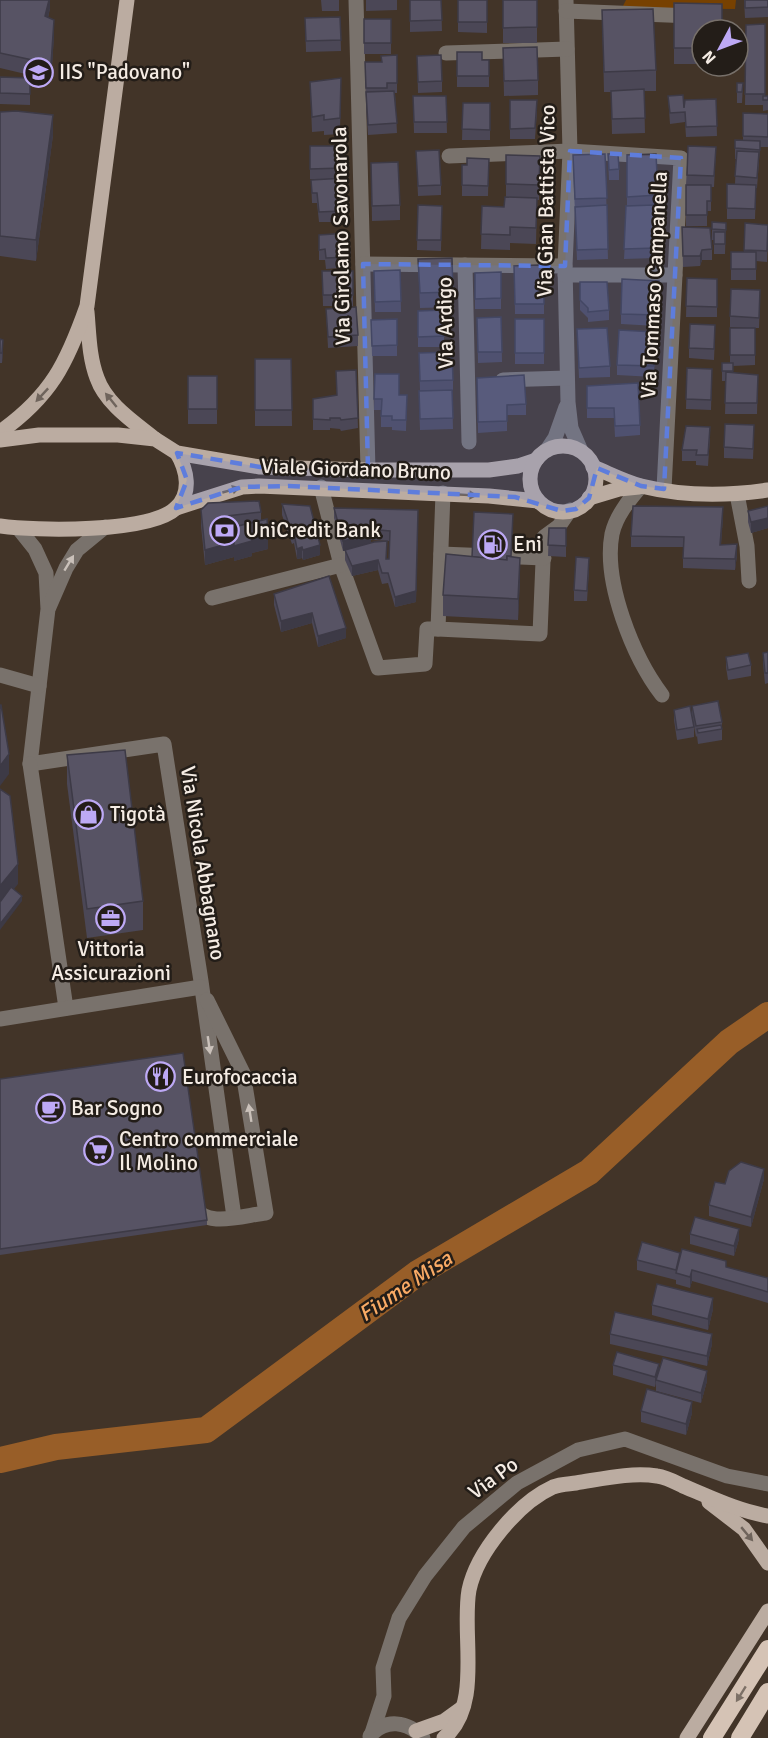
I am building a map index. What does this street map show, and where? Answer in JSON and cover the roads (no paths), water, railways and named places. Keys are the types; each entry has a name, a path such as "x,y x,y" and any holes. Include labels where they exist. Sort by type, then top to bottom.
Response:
{"highway":[{"path":"712,1738 768,1649"},
{"path":"740,1738 768,1692"}],"main road":[{"path":"127,0 87,306 91,358 97,380 116,406 155,439"},
{"path":"0,432 23,414 52,385 74,343 87,306"},
{"name":"Viale Giordano Bruno","path":"0,440 39,435 94,435 155,439 177,453 260,467 368,470 489,470 518,466 541,455"},
{"path":"564,446 581,451 593,466 595,477 594,488 589,498 581,506 570,510 553,510 538,501 532,491 530,481 531,470 541,455 564,446"},
{"path":"176,508 185,493 187,480 184,465 177,453"},
{"path":"593,466 641,486 705,495 768,490"},
{"path":"589,498 619,489 641,486"},
{"name":"Viale Giordano Bruno","path":"0,526 60,530 105,527 147,520 176,508 242,487 321,487 515,497 538,501"},
{"path":"444,1738 457,1723 466,1698 468,1674 466,1620 470,1588 479,1562 500,1529 526,1506 554,1487 616,1476 658,1476 751,1513 768,1516"},
{"path":"695,1491 744,1529 766,1557"},
{"path":"687,1738 768,1611"},
{"path":"420,1734 462,1708"}],"street":[{"name":"Via Girolamo Savonarola","path":"356,0 368,470"},
{"path":"566,6 704,16"},
{"name":"Via Gian Battista Vico","path":"566,6 570,151 565,271 567,378 571,428 581,451"},
{"path":"446,53 567,49"},
{"path":"448,156 570,151"},
{"name":"Via Tommaso Campanella","path":"570,151 681,158 664,489"},
{"name":"Via Ardigo","path":"363,264 465,265 675,275"},
{"name":"Via Ardigo","path":"465,265 478,380 469,442"},
{"path":"478,380 567,378"},
{"name":"Via Gian Battista Vico","path":"541,455 555,438 568,402"},
{"path":"641,486 620,514 613,532 610,549 611,574 629,636 642,667 662,695"},
{"path":"321,487 341,565 378,668 426,664 427,629 540,634 544,537 559,526 570,510"},
{"path":"438,629 443,493"},
{"path":"737,494 747,546 749,581"},
{"path":"48,609 66,568 77,550 105,527"},
{"path":"19,529 35,549 46,573 48,609 30,764 66,1008"},
{"path":"441,554 544,558"},
{"path":"212,598 341,565"},
{"path":"0,675 39,686"},
{"name":"Via Nicola Abbagnano","path":"0,1019 201,987 164,744 30,764"},
{"path":"201,987 234,1217"},
{"path":"192,1195 194,1206 201,1215 218,1219 266,1213 243,1073 201,987"},
{"name":"Via Po","path":"370,1735 384,1696 383,1668 399,1618 425,1576 464,1527 517,1483 578,1450 625,1439 727,1476 768,1484"},
{"path":"384,1696 401,1724 420,1734"},
{"name":"Via Po","path":"370,1735 380,1727 401,1724"}],"waterway":[{"name":"Fiume Misa","path":"0,1460 56,1447 206,1430 418,1273 589,1172 729,1042 768,1015"}],"place":[{"name":"IIS \"Padovano\"","path":"38,72"},
{"name":"UniCredit Bank","path":"224,530"},
{"name":"Eni","path":"492,544"},
{"name":"Tigotà","path":"89,814"},
{"name":"Vittoria Assicurazioni","path":"111,918"},
{"name":"Eurofocaccia","path":"161,1077"},
{"name":"Bar Sogno","path":"50,1108"},
{"name":"Centro commerciale Il Molino","path":"98,1151"}]}
